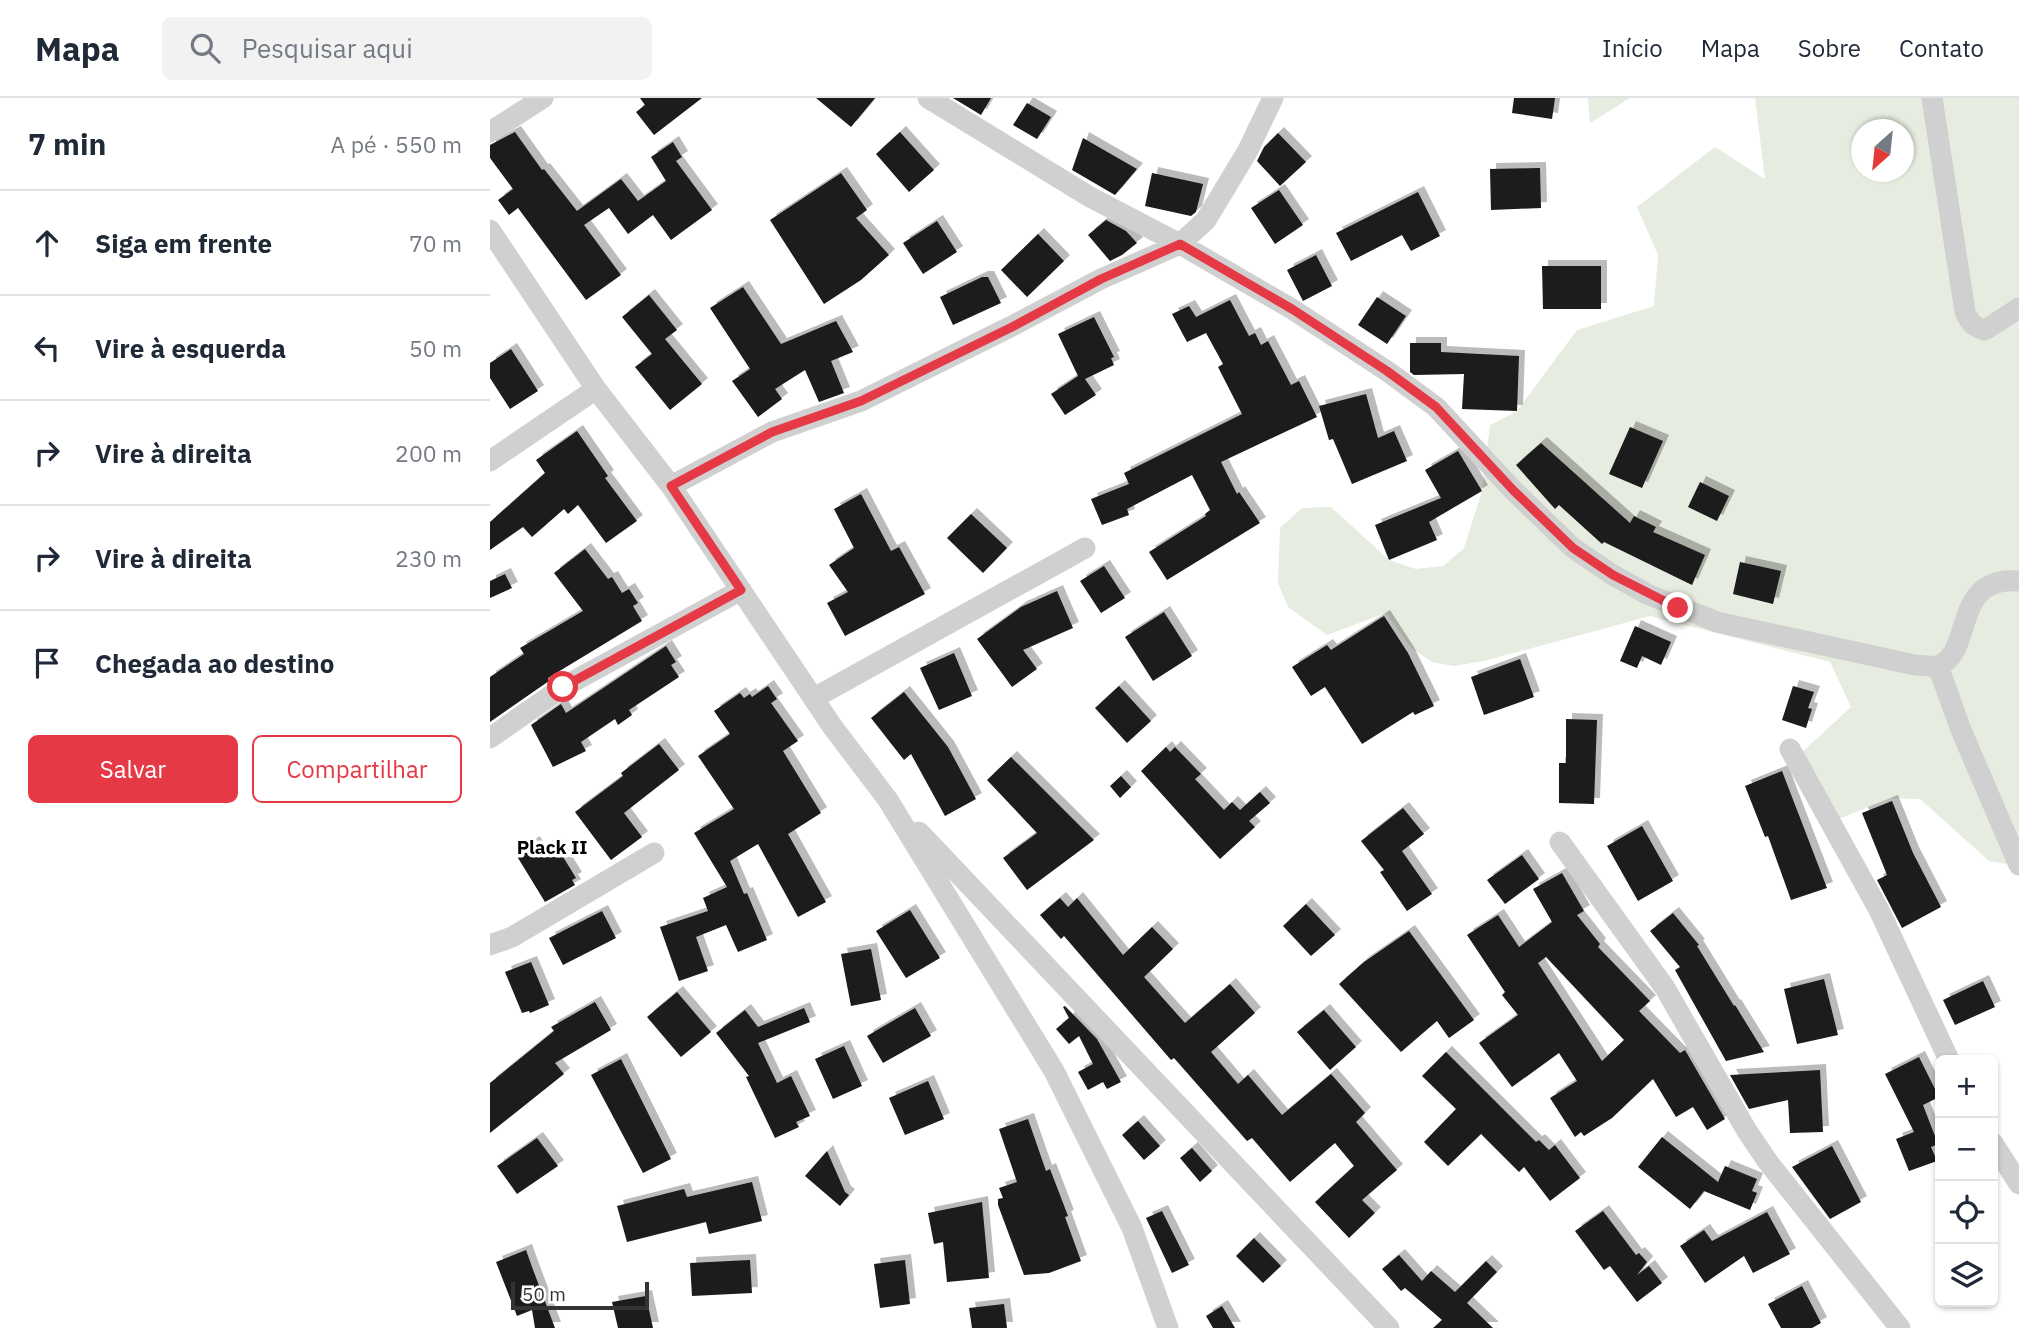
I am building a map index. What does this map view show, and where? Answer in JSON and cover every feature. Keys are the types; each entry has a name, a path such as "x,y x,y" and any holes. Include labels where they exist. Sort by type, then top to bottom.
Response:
{"street":[{"path":"490,132 543,98"},
{"path":"928,98 1090,197 1180,244 1303,316 1387,371 1436,407 1513,490 1573,548 1647,594 1717,622 1915,665 1938,666 1956,646 1974,599 1984,588 1996,582 2019,581"},
{"path":"671,486 772,432 861,401 1012,327 1101,279 1180,244 1206,220 1247,152 1273,98"},
{"path":"1932,98 1965,312 1975,327 1985,330 2019,308"},
{"path":"490,230 596,388 671,486 814,698 888,800 1054,1071 1132,1228 1168,1328"},
{"path":"490,461 596,388"},
{"path":"814,698 1085,548"},
{"path":"490,738 563,687 741,590"},
{"path":"1938,666 1961,730 2019,864"},
{"path":"1790,748 1879,910 1947,1055"},
{"path":"888,800 1389,1328"},
{"path":"1560,842 1665,988 1754,1142 1790,1192 1900,1328"},
{"path":"490,945 512,937 654,853"},
{"path":"1998,1151 2019,1184"}],"shaded area":[{"path":"1588,98 1630,98 1590,123"},
{"path":"1755,98 2019,98 2019,866 1989,861 1920,799 1891,798 1836,820 1799,755 1851,707 1830,662 1650,616 1484,661 1454,666 1432,662 1411,648 1386,613 1327,635 1288,607 1278,583 1280,528 1302,508 1331,507 1389,560 1416,569 1443,566 1464,548 1482,491 1490,425 1517,411 1577,330 1654,306 1658,255 1637,207 1715,147 1765,179"}],"building":[{"path":"640,98 702,98 654,135 636,112 645,105"},
{"path":"816,98 875,98 851,127"},
{"path":"953,98 991,98 981,115"},
{"path":"1514,98 1555,98 1552,119 1512,113"},
{"path":"1027,103 1051,117 1037,139 1013,125"},
{"path":"515,132 542,170 544,169 577,211 621,179 638,201 666,181 651,157 673,142 682,157 676,161 712,210 671,240 653,215 628,234 609,208 584,225 621,275 586,300 518,208 509,215 498,200 513,189 490,158 490,145"},
{"path":"900,132 934,170 909,192 876,154"},
{"path":"1278,133 1306,162 1280,186 1257,161 1264,147"},
{"path":"1083,138 1137,169 1115,195 1072,170"},
{"path":"1540,168 1541,208 1491,210 1490,169"},
{"path":"841,173 867,210 856,218 889,255 861,280 824,304 770,220"},
{"path":"1152,173 1203,184 1196,212 1191,216 1145,206"},
{"path":"1279,190 1303,225 1275,244 1251,208"},
{"path":"1418,192 1440,236 1411,251 1402,235 1351,261 1336,233"},
{"path":"1106,220 1126,231 1137,243 1110,261 1088,235"},
{"path":"937,221 957,252 923,274 903,243"},
{"path":"1038,234 1064,261 1027,297 1001,270"},
{"path":"1316,255 1332,286 1303,301 1287,270"},
{"path":"1542,266 1601,266 1601,309 1543,309"},
{"path":"982,277 988,277 1001,303 953,325 940,297"},
{"path":"743,287 781,344 836,321 853,352 831,361 844,393 819,402 805,370 775,389 782,399 758,417 732,381 750,369 710,308"},
{"path":"649,295 677,330 665,339 702,384 670,410 635,367 652,354 622,317"},
{"path":"1377,297 1406,316 1387,344 1358,325"},
{"path":"1230,300 1249,336 1255,333 1261,345 1268,341 1291,385 1299,381 1317,417 1221,462 1237,494 1239,492 1260,523 1167,580 1149,552 1206,516 1210,510 1192,475 1127,509 1129,515 1102,525 1091,499 1129,484 1124,473 1242,414 1218,367 1223,364 1206,333 1187,342 1172,314 1189,306 1196,317"},
{"path":"1094,317 1114,357 1111,358 1114,365 1085,379 1096,395 1065,415 1051,394 1078,376 1058,334"},
{"path":"1410,343 1441,343 1441,352 1519,356 1517,411 1462,409 1464,374 1414,375 1410,372"},
{"path":"511,349 538,391 510,409 490,378 490,363"},
{"path":"1366,394 1378,438 1394,431 1407,461 1352,484 1333,439 1329,440 1319,406"},
{"path":"1630,427 1663,441 1642,488 1609,474"},
{"path":"577,431 608,476 605,478 637,521 606,543 578,505 568,514 564,509 532,537 523,527 490,550 490,522 545,473 536,460"},
{"path":"1541,443 1630,523 1634,516 1656,527 1653,532 1705,555 1692,585 1604,542 1602,544 1559,505 1555,509 1516,465"},
{"path":"1458,451 1482,491 1429,522 1437,540 1389,560 1375,525 1441,498 1425,470"},
{"path":"1700,482 1729,496 1717,521 1688,507"},
{"path":"861,494 891,551 899,547 925,594 845,636 827,603 848,592 829,565 854,548 834,509"},
{"path":"971,514 1007,548 983,573 947,538"},
{"path":"585,549 608,579 612,577 622,593 629,589 638,603 633,606 642,621 548,678 549,681 490,722 490,677 524,654 520,648 583,611 554,573"},
{"path":"1740,562 1781,571 1773,604 1733,594"},
{"path":"1104,566 1125,598 1101,613 1080,581"},
{"path":"505,574 512,588 490,598 490,581"},
{"path":"1057,591 1073,628 1023,650 1037,669 1012,687 977,639 1021,607"},
{"path":"1164,612 1192,656 1153,681 1125,637"},
{"path":"1384,616 1408,653 1434,706 1415,715 1413,712 1362,744 1325,687 1311,696 1292,667 1327,645 1331,650"},
{"path":"1635,626 1671,642 1661,665 1642,656 1637,668 1620,661"},
{"path":"666,646 676,662 671,665 679,677 629,710 632,715 618,725 615,719 581,742 586,751 553,767 531,725 561,704 566,713"},
{"path":"954,653 972,696 939,710 920,668"},
{"path":"1520,659 1534,697 1484,715 1471,677"},
{"path":"768,686 777,699 771,703 798,741 783,751 821,813 788,834 826,902 798,917 758,844 730,861 767,940 738,952 726,925 696,937 708,971 679,981 660,927 708,911 703,898 727,887 694,833 734,809 698,756 730,734 714,711 740,693 744,698 750,694 752,697"},
{"path":"1119,686 1151,721 1127,743 1095,708"},
{"path":"1793,686 1814,692 1808,708 1812,709 1806,728 1782,720"},
{"path":"904,692 948,747 976,799 945,816 911,754 904,760 871,718"},
{"path":"1566,719 1597,720 1594,804 1559,803 1559,763 1566,763"},
{"path":"659,744 679,770 624,813 642,837 611,860 575,812 623,776 621,773"},
{"path":"1166,747 1170,752 1175,747 1201,774 1195,779 1224,810 1232,802 1240,810 1260,792 1270,803 1249,821 1255,827 1220,859 1141,771"},
{"path":"1011,757 1094,840 1027,890 1003,858 1037,833 987,780"},
{"path":"1782,771 1827,888 1791,900 1768,836 1765,837 1745,786"},
{"path":"1121,776 1131,787 1120,798 1110,786"},
{"path":"1892,801 1913,853 1941,907 1902,928 1877,880 1887,875 1862,813"},
{"path":"1403,808 1424,834 1402,851 1432,894 1407,911 1380,872 1384,870 1361,841"},
{"path":"1642,826 1673,881 1638,901 1607,846"},
{"path":"534,842 539,851 554,842 576,878 572,880 575,885 545,902 515,853"},
{"path":"1522,855 1539,879 1505,904 1487,880"},
{"path":"1562,873 1584,911 1577,915 1600,944 1598,947 1650,1001 1639,1011 1680,1053 1685,1050 1725,1119 1707,1130 1693,1107 1676,1117 1653,1079 1612,1118 1584,1136 1581,1132 1575,1137 1550,1098 1577,1081 1559,1053 1512,1087 1479,1043 1518,1015 1502,995 1505,992 1467,935 1498,915 1519,947 1552,922 1533,889","holes":["1546,957 1624,1040 1602,1061 1538,963"]},
{"path":"1060,898 1068,907 1077,898 1123,955 1152,927 1173,949 1144,977 1185,1023 1230,984 1255,1013 1211,1052 1238,1084 1248,1075 1282,1115 1331,1074 1365,1113 1356,1122 1397,1170 1362,1200 1375,1213 1349,1238 1315,1202 1354,1166 1335,1143 1290,1182 1252,1138 1247,1141 1174,1058 1171,1060 1064,936 1061,939 1040,915"},
{"path":"1306,904 1335,935 1311,956 1283,926"},
{"path":"910,910 940,958 906,978 876,931"},
{"path":"602,911 616,938 563,965 549,938"},
{"path":"1673,913 1699,945 1697,946 1764,1052 1726,1061 1675,970 1680,967 1650,931"},
{"path":"1409,931 1474,1020 1449,1038 1437,1021 1401,1052 1339,984 1364,962"},
{"path":"871,949 881,1000 851,1006 841,954"},
{"path":"531,962 549,1005 530,1013 522,1013 505,972"},
{"path":"1824,979 1838,1035 1797,1044 1784,989"},
{"path":"1983,981 1995,1007 1955,1025 1943,1000"},
{"path":"677,992 711,1032 681,1057 647,1017"},
{"path":"595,1002 611,1030 555,1063 564,1074 490,1133 490,1083 554,1031 551,1027"},
{"path":"1063,1007 1097,1039 1121,1082 1107,1089 1103,1082 1088,1090 1078,1072 1093,1064 1079,1036 1069,1044 1056,1029 1069,1018"},
{"path":"804,1008 810,1022 758,1043 777,1083 791,1076 810,1116 796,1122 799,1127 775,1138 746,1077 749,1076 716,1033 745,1010 758,1027"},
{"path":"915,1008 931,1036 883,1063 867,1036"},
{"path":"1324,1010 1356,1047 1330,1070 1297,1032"},
{"path":"844,1046 862,1086 833,1099 815,1059"},
{"path":"1446,1052 1536,1142 1539,1140 1549,1150 1555,1145 1580,1178 1550,1201 1524,1167 1519,1172 1481,1134 1448,1166 1424,1142 1456,1109 1422,1076"},
{"path":"1919,1057 1935,1089 1935,1099 1923,1105 1935,1136 1935,1145 1931,1147 1935,1162 1909,1171 1896,1139 1914,1132 1885,1074"},
{"path":"621,1059 671,1159 643,1173 591,1075"},
{"path":"1820,1070 1823,1132 1790,1133 1788,1100 1749,1109 1730,1075"},
{"path":"928,1081 944,1119 905,1135 889,1098"},
{"path":"1028,1119 1046,1171 1050,1169 1068,1216 1065,1217 1081,1261 1049,1273 1024,1275 998,1205 998,1199 1003,1198 999,1188 1017,1182 999,1129"},
{"path":"1138,1121 1160,1146 1144,1160 1122,1135"},
{"path":"1662,1137 1718,1182 1725,1166 1757,1179 1752,1191 1757,1193 1750,1210 1704,1191 1690,1209 1638,1167"},
{"path":"537,1138 558,1166 517,1194 497,1166"},
{"path":"1832,1146 1861,1202 1830,1219 1792,1167"},
{"path":"1192,1148 1212,1171 1200,1182 1180,1158"},
{"path":"827,1151 845,1192 849,1195 840,1206 805,1176"},
{"path":"752,1182 762,1221 709,1234 706,1222 627,1242 617,1206 684,1189 687,1197"},
{"path":"982,1202 989,1278 947,1282 943,1242 934,1244 928,1213"},
{"path":"1162,1211 1189,1265 1172,1273 1146,1218"},
{"path":"1603,1211 1636,1255 1639,1253 1647,1262 1637,1275 1649,1266 1662,1283 1637,1302 1610,1266 1604,1270 1575,1231"},
{"path":"1767,1212 1790,1254 1753,1273 1744,1256 1705,1283 1680,1246 1704,1230 1712,1241"},
{"path":"1254,1238 1281,1266 1263,1283 1236,1256"},
{"path":"526,1250 555,1328 535,1328 532,1310 517,1316 496,1262"},
{"path":"1399,1255 1422,1281 1431,1271 1455,1292 1486,1261 1497,1272 1467,1303 1493,1328 1433,1328 1442,1320 1405,1288 1401,1291 1382,1269"},
{"path":"750,1260 752,1293 692,1296 690,1263"},
{"path":"905,1260 910,1304 880,1308 874,1264"},
{"path":"1802,1286 1821,1323 1812,1328 1781,1328 1768,1304"},
{"path":"646,1296 653,1328 618,1328 612,1302"},
{"path":"1004,1304 1007,1328 972,1328 969,1308"},
{"path":"1222,1306 1235,1328 1213,1328 1206,1316"}],"district":[{"name":"Plack II","path":"552,847"}],"route":[{"path":"563,687 741,590 671,486 772,432 861,401 1012,327 1101,279 1180,244 1292,309 1387,371 1436,407 1513,490 1573,548 1613,575 1678,608"}]}
